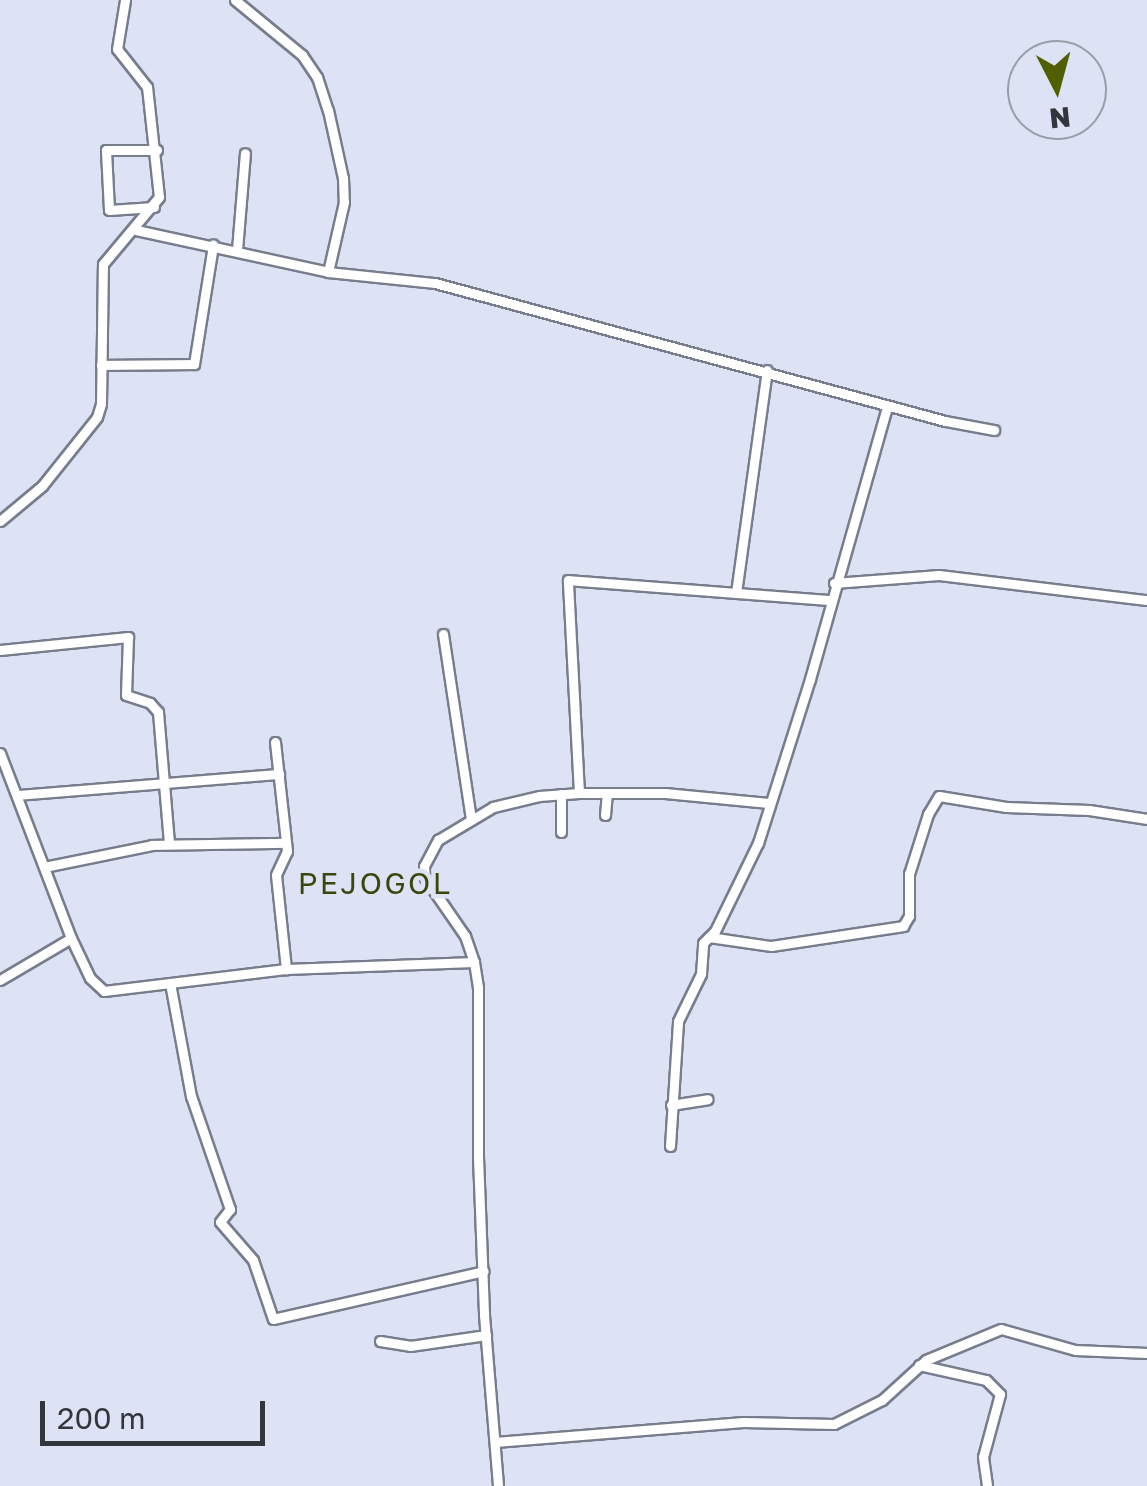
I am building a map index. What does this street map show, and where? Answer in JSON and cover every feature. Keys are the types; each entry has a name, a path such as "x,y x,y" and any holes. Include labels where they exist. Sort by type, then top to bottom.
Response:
{"street":[{"path":"0,521 42,486 86,436 102,404 103,264 154,207 160,190 144,80 117,50 124,0"},
{"path":"235,0 302,56 317,77 344,178 344,202 328,272"},
{"path":"154,207 109,210 106,150 157,150"},
{"path":"237,250 245,153"},
{"path":"136,230 328,272 434,283 767,370 886,406 994,430"},
{"path":"102,366 194,364 213,245"},
{"path":"736,593 767,370"},
{"path":"670,1146 678,1021 699,978 702,945 755,849 810,679 886,406"},
{"path":"834,584 939,575 1147,600"},
{"path":"579,793 568,580 830,600"},
{"path":"443,634 471,820"},
{"path":"0,650 128,637 124,689 132,700 150,703 158,712 168,844"},
{"path":"275,742 287,854 278,864 276,875 286,969"},
{"path":"0,753 71,938 97,988 110,992 286,969 474,962"},
{"path":"16,795 278,774"},
{"path":"498,1486 478,1157 478,988 465,936 426,878 424,866 438,840 510,801 579,793 666,793 769,803"},
{"path":"561,794 561,832"},
{"path":"606,815 607,794"},
{"path":"709,937 771,946 903,926 909,916 910,874 933,801 940,796 1006,807 1089,810 1147,819"},
{"path":"44,868 168,844 286,843"},
{"path":"0,980 71,938"},
{"path":"170,983 191,1096 230,1209 220,1222 254,1260 273,1319 484,1271"},
{"path":"671,1105 708,1099"},
{"path":"494,1442 743,1422 834,1424 882,1400 919,1365 1009,1328 1076,1350 1147,1353"},
{"path":"380,1341 410,1346 486,1334"},
{"path":"919,1365 986,1380 1000,1394 983,1457 987,1486"}],"district":[{"name":"PEJOGOL","path":"375,883"}]}
